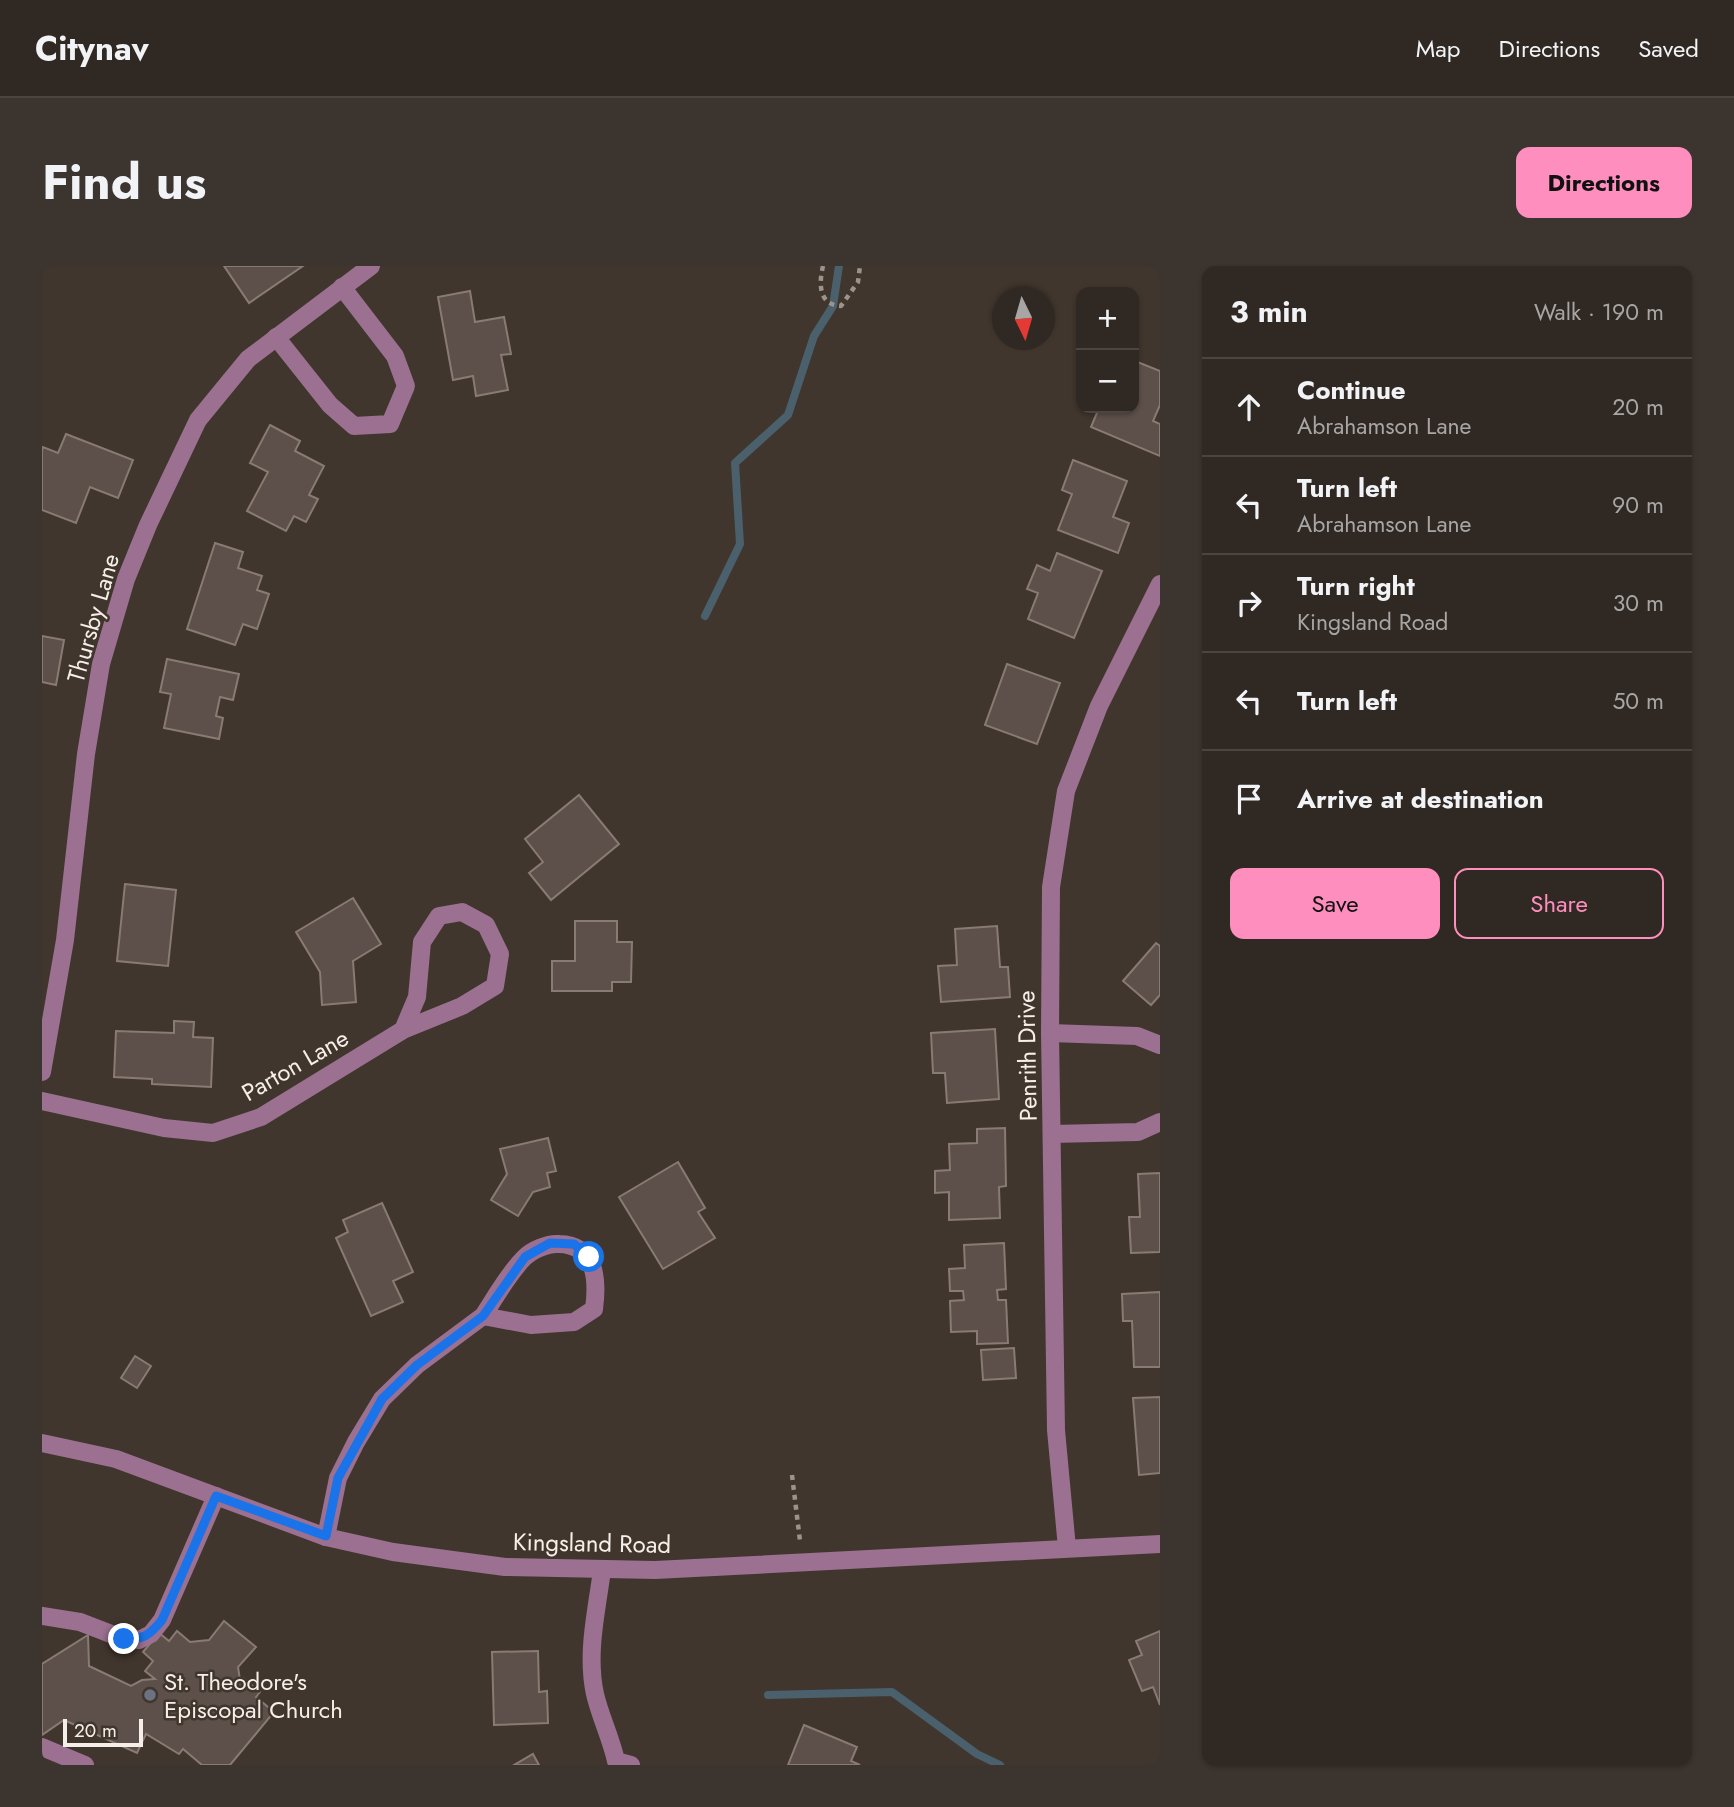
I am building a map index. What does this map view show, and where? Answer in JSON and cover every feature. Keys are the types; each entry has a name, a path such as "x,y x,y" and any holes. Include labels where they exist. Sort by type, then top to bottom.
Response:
{"street":[{"name":"Thursby Lane","path":"42,1072 65,940 86,754 101,664 126,579 160,497 198,420 248,359 371,266"},
{"path":"276,337 330,405 354,426 390,424 406,386 395,356 342,287"},
{"name":"Penrith Drive","path":"1067,1548 1056,1430 1050,1033 1051,887 1066,791 1099,706 1159,590"},
{"name":"Parton Lane","path":"42,1101 164,1128 213,1133 261,1117 403,1030 462,1006 495,986 500,954 486,925 462,912 439,916 422,942 417,997 403,1030"},
{"path":"1050,1033 1137,1035 1160,1045"},
{"path":"1052,1134 1138,1132 1160,1122"},
{"path":"326,1536 338,1478 382,1399 417,1365 483,1316 525,1257 550,1243 574,1244 589,1257 597,1287 594,1309 575,1322 531,1325 483,1316"},
{"name":"Kingsland Road","path":"42,1443 116,1459 326,1536 393,1552 505,1567 655,1570 1160,1544"},
{"path":"42,1616 80,1622 124,1639 139,1640 151,1634 162,1620 216,1496"},
{"path":"602,1570 591,1646 595,1693 620,1764"},
{"path":"42,1747 85,1765"}],"path":[{"path":"823,266 819,282 822,297 833,306 841,306 858,282 860,266"},
{"path":"792,1475 802,1563"}],"building":[{"path":"224,266 303,266 249,303"},
{"path":"470,291 475,322 504,317 511,354 501,355 508,390 476,396 473,376 453,380 438,297"},
{"path":"1139,363 1160,371 1160,405 1153,421 1160,424 1160,456 1091,427 1097,413 1139,413"},
{"path":"270,425 300,441 295,451 324,466 309,495 318,499 306,522 294,516 286,531 247,511 268,472 250,463"},
{"path":"66,434 133,460 118,498 90,487 76,523 42,510 43,447 58,453"},
{"path":"1073,460 1127,481 1113,517 1129,523 1118,553 1058,530 1072,494 1062,490"},
{"path":"215,543 243,552 238,568 262,576 257,590 269,594 257,629 243,624 235,645 187,629"},
{"path":"1057,553 1102,571 1074,638 1028,619 1038,593 1027,589 1037,565 1050,571"},
{"path":"42,636 64,640 56,685 42,682"},
{"path":"167,659 239,674 233,700 220,697 216,716 223,718 219,739 164,728 171,694 160,692"},
{"path":"1007,664 1060,683 1037,744 985,725"},
{"path":"579,795 619,844 551,900 529,873 543,862 525,839"},
{"path":"125,884 176,890 168,966 117,961"},
{"path":"353,898 381,944 353,961 356,1002 322,1005 320,972 296,932"},
{"path":"575,921 617,921 617,942 632,942 631,982 612,982 612,991 552,991 552,961 575,961"},
{"path":"997,926 1000,967 1008,967 1010,997 941,1002 938,966 957,965 955,929"},
{"path":"1156,943 1160,946 1160,995 1151,1005 1123,981"},
{"path":"174,1021 194,1022 193,1037 213,1038 211,1087 152,1084 152,1079 114,1077 116,1031 174,1033"},
{"path":"995,1029 999,1099 947,1103 945,1073 933,1073 931,1033"},
{"path":"1005,1128 1006,1186 999,1187 1000,1218 949,1220 949,1192 935,1193 935,1171 950,1170 949,1144 977,1143 977,1129"},
{"path":"548,1138 556,1171 547,1173 550,1187 533,1192 518,1216 491,1200 507,1174 500,1149"},
{"path":"678,1162 705,1208 698,1212 715,1238 663,1269 619,1197"},
{"path":"1160,1173 1160,1252 1131,1253 1129,1217 1140,1217 1138,1174"},
{"path":"382,1203 413,1272 393,1281 403,1302 371,1316 336,1238 348,1232 343,1220"},
{"path":"1004,1243 1006,1289 997,1290 998,1300 1006,1300 1008,1343 977,1344 977,1331 951,1332 950,1301 964,1300 963,1291 950,1291 949,1269 965,1268 964,1245"},
{"path":"1160,1292 1160,1367 1134,1367 1132,1321 1123,1321 1122,1294"},
{"path":"1014,1348 1016,1378 983,1380 981,1350"},
{"path":"135,1356 151,1366 137,1388 121,1378"},
{"path":"1160,1397 1160,1473 1139,1475 1133,1398"},
{"name":"St. Theodore's Episcopal Church","path":"224,1621 256,1647 238,1667 240,1680 243,1678 260,1692 256,1697 274,1712 230,1765 202,1765 183,1749 179,1754 146,1734 137,1753 64,1720 42,1735 42,1664 88,1635 89,1666 131,1686 142,1680 155,1679 145,1671 153,1661 143,1652 159,1633 169,1641 177,1631 190,1642 209,1640"},
{"path":"1160,1631 1160,1705 1153,1687 1142,1691 1129,1660 1142,1655 1136,1641"},
{"path":"538,1651 539,1692 547,1691 548,1723 494,1725 492,1652"},
{"path":"804,1725 857,1747 851,1761 860,1765 788,1765"},
{"path":"533,1754 539,1765 514,1765"}],"waterway":[{"path":"705,616 740,544 735,463 788,415 814,336 833,306 839,266"},
{"path":"768,1695 892,1692 977,1754 1000,1765"}],"place":[{"name":"St. Theodore's Episcopal Church","path":"150,1695"}],"route":[{"path":"124,1639 139,1640 151,1634 162,1620 216,1496 326,1536 338,1478 382,1399 417,1365 483,1316 525,1257 550,1243 574,1244 589,1257"}]}
